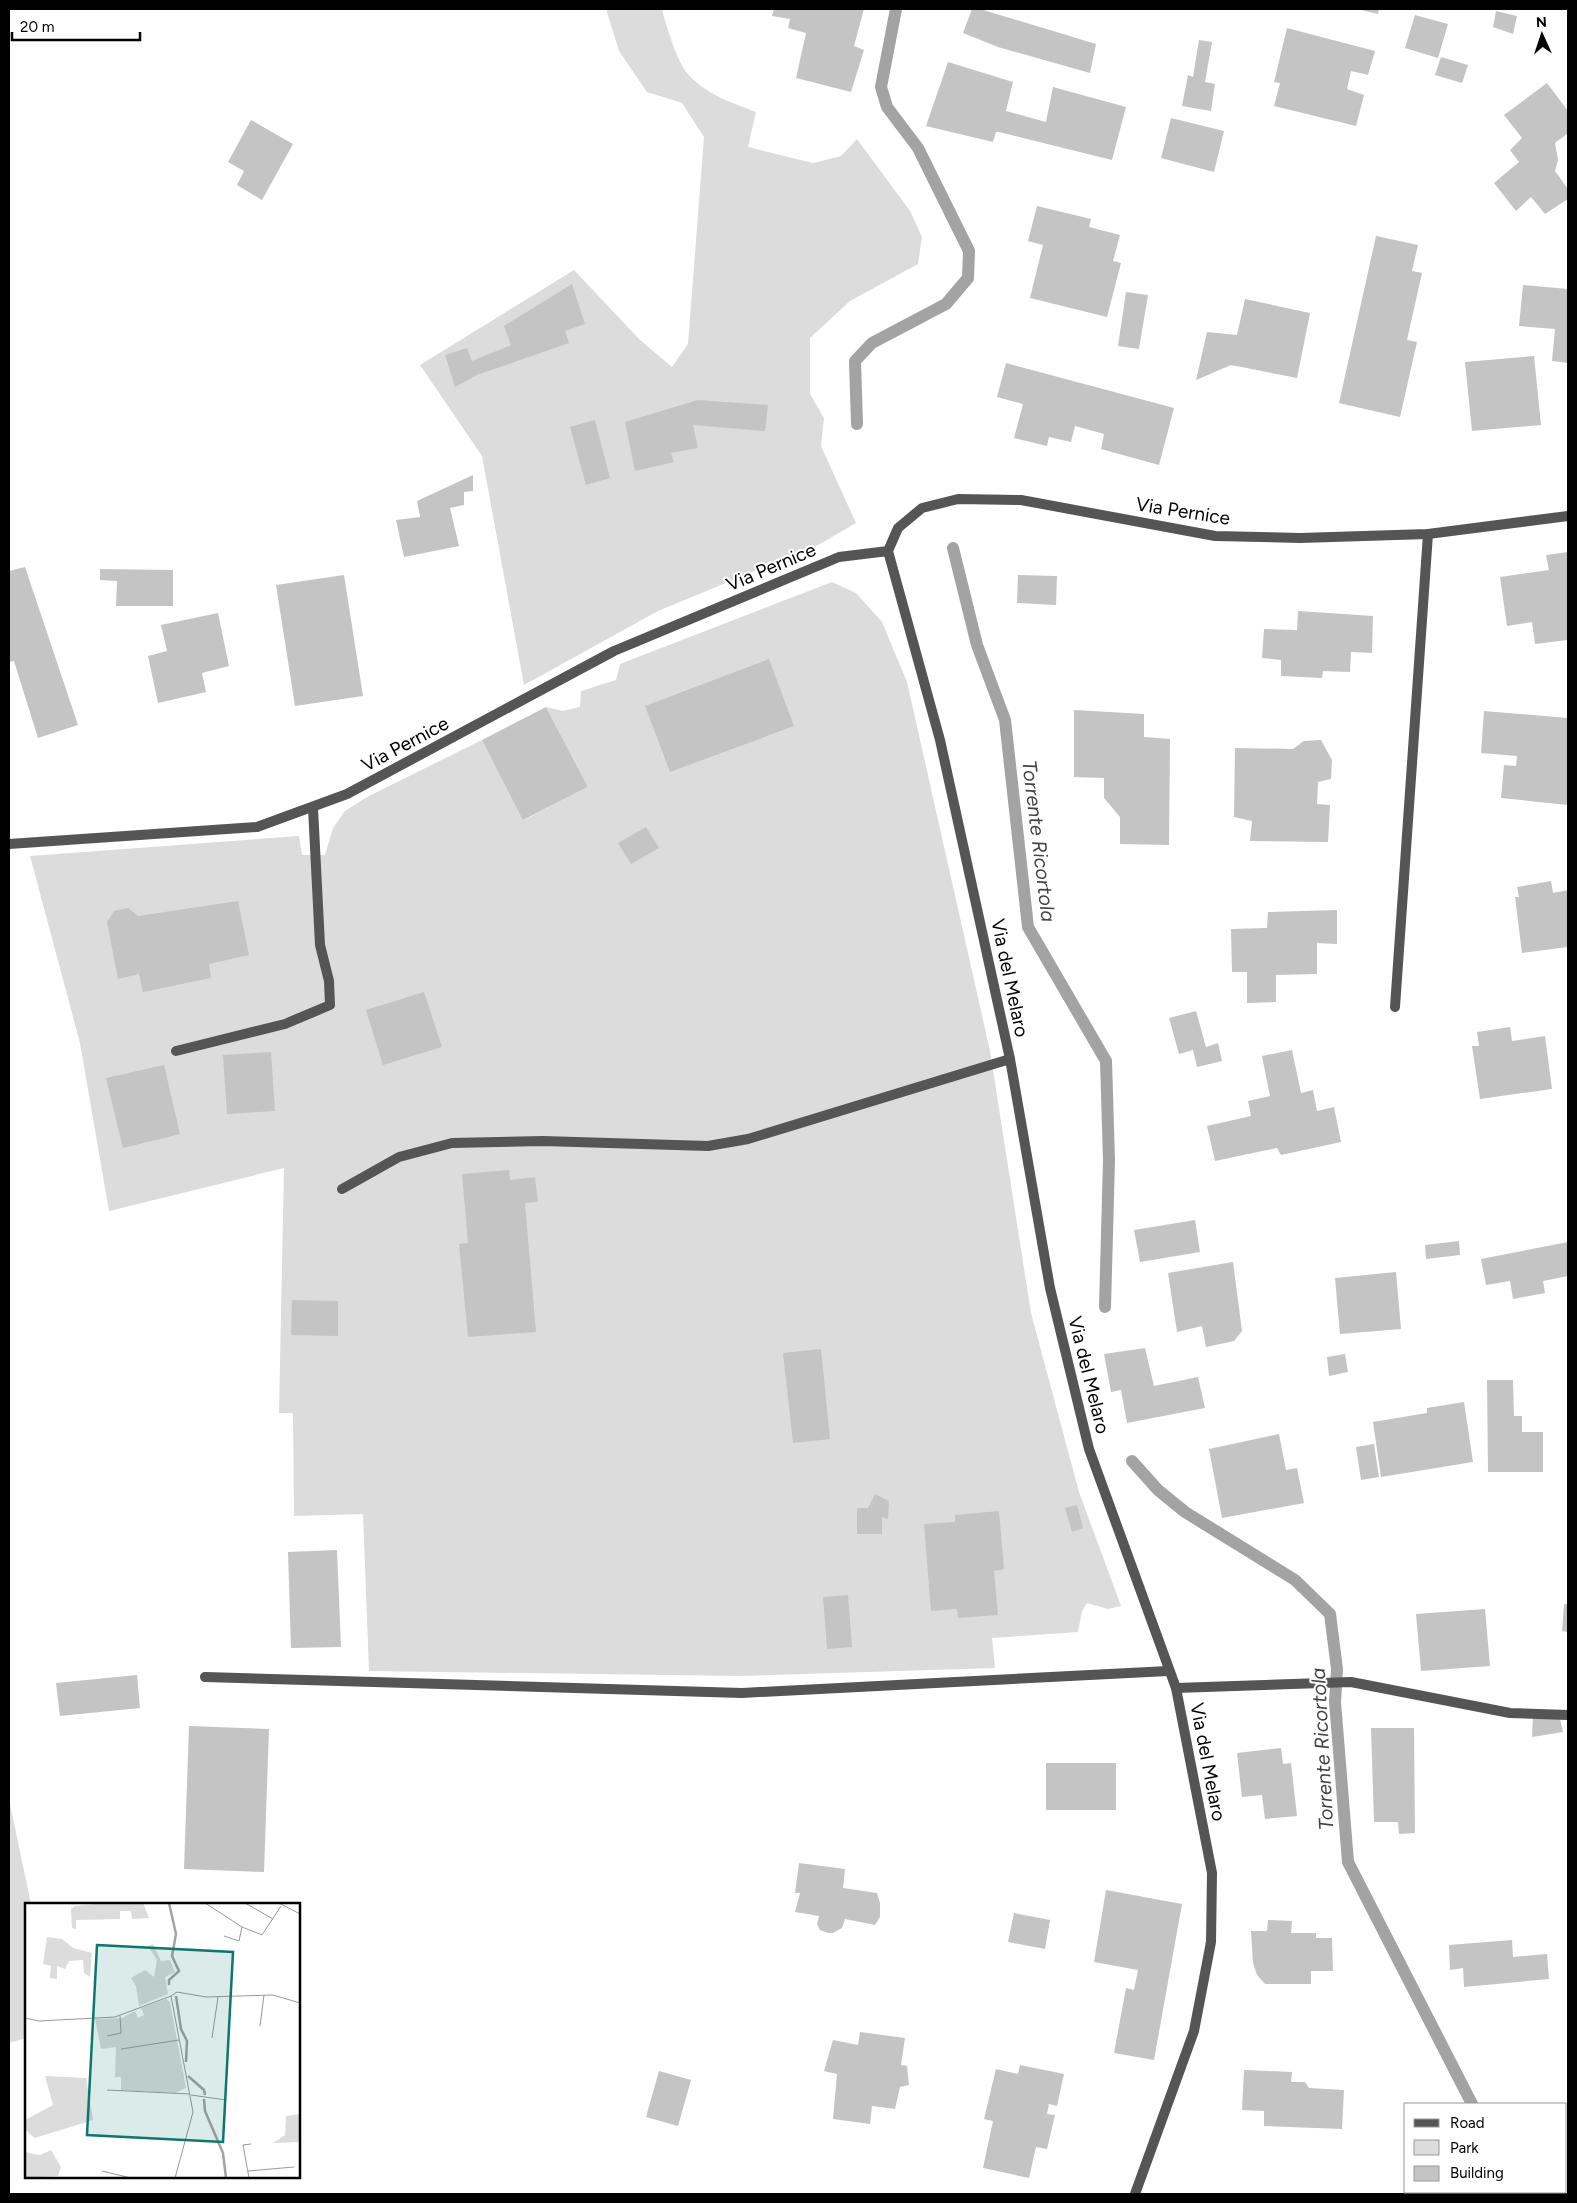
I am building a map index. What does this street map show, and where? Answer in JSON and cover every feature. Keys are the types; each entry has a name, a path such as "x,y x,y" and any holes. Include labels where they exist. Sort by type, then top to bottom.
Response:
{"street":[{"name":"Via Pernice","path":"9,844 257,827 313,808 347,794 614,651 839,557 888,551 898,528 922,508 958,499 1020,500 1215,536 1300,538 1428,534 1568,516"},
{"path":"1395,1007 1428,534"},
{"name":"Via del Melaro","path":"888,551 940,740 1010,1059 1050,1288 1089,1449 1176,1688 1212,1873 1211,1942 1194,2031 1135,2194"},
{"path":"176,1051 285,1024 330,1005 329,981 320,945 313,808"},
{"path":"342,1189 399,1157 452,1143 543,1141 708,1146 748,1139 1010,1059"},
{"path":"205,1677 742,1693 1168,1670"},
{"path":"1176,1688 1351,1682 1510,1713 1568,1715"}],"green space":[{"path":"606,9 662,9 676,52 688,74 702,87 728,101 756,112 748,147 813,163 841,156 857,139 910,211 922,237 918,264 850,301 810,338 810,394 824,418 821,446 856,523 820,544 658,611 524,685 482,456 420,365 574,270 639,339 672,367 688,344 704,137 682,103 647,92 619,51"},
{"path":"832,582 856,593 882,622 907,682 990,1051 1031,1313 1079,1492 1121,1606 1108,1609 1087,1603 1082,1611 1078,1632 992,1638 995,1668 741,1676 369,1671 363,1514 294,1516 293,1413 279,1413 284,1168 109,1211 80,1043 30,856 299,836 302,855 325,855 333,828 345,811 367,797 482,740 524,820 588,787 546,707 563,711 580,707 581,691 616,680 620,664"},
{"path":"9,1799 31,1903 25,1903 25,2038 9,2043"}],"building":[{"path":"774,9 864,9 854,46 864,50 851,92 796,78 806,33 788,28 790,19 772,16"},
{"path":"972,9 980,9 1096,44 1090,73 998,47 963,33"},
{"path":"1356,9 1379,9 1378,14"},
{"path":"1496,11 1517,16 1513,34 1493,27"},
{"path":"1415,15 1448,24 1438,58 1405,48"},
{"path":"1287,28 1375,51 1368,75 1351,71 1347,89 1364,95 1356,126 1274,106 1280,83 1274,82"},
{"path":"1199,40 1212,42 1205,82 1215,84 1211,111 1182,106 1188,75 1193,77"},
{"path":"1441,57 1468,65 1462,83 1435,75"},
{"path":"948,62 1013,82 1006,111 1046,122 1053,87 1126,107 1112,160 999,132 996,132 993,142 926,126"},
{"path":"1547,83 1568,111 1568,133 1555,143 1558,160 1555,171 1568,189 1568,199 1545,214 1531,197 1516,211 1494,183 1519,162 1510,150 1522,138 1504,115"},
{"path":"1171,118 1224,131 1214,172 1161,158"},
{"path":"251,120 293,144 262,200 237,185 244,171 228,162"},
{"path":"1037,206 1091,219 1089,227 1120,235 1113,261 1121,263 1107,317 1030,298 1043,245 1028,241"},
{"path":"1376,236 1418,245 1412,271 1422,273 1407,340 1417,342 1400,417 1339,403"},
{"path":"572,284 585,324 565,331 569,343 477,375 455,387 445,355 467,348 472,361 511,345 504,326"},
{"path":"1523,285 1568,289 1568,363 1552,361 1555,329 1519,326"},
{"path":"1126,292 1148,295 1139,349 1118,346"},
{"path":"1245,299 1310,313 1297,378 1231,365 1196,380 1207,332 1237,335"},
{"path":"1534,356 1541,425 1472,431 1465,362"},
{"path":"1006,363 1174,408 1159,465 1101,449 1104,434 1075,426 1071,442 1049,437 1047,446 1014,438 1023,404 997,397"},
{"path":"698,400 768,405 765,431 693,425 698,448 671,453 674,462 635,471 625,422"},
{"path":"595,420 610,478 586,485 570,427"},
{"path":"473,475 473,491 464,492 464,505 450,508 459,546 404,557 396,520 420,517 417,501"},
{"path":"1568,552 1568,640 1535,644 1532,622 1507,626 1500,577 1549,570 1546,555"},
{"path":"25,567 78,725 38,738 14,661 9,662 9,571"},
{"path":"100,569 173,570 173,606 116,606 117,581 100,580"},
{"path":"344,575 363,696 295,706 276,585"},
{"path":"1018,575 1057,576 1056,605 1017,603"},
{"path":"1298,611 1373,616 1372,653 1351,652 1350,672 1323,671 1322,678 1281,676 1281,660 1262,658 1264,629 1297,630"},
{"path":"218,613 229,666 202,673 206,692 158,703 148,656 167,651 161,625"},
{"path":"769,659 794,726 670,772 645,706"},
{"path":"546,707 588,787 523,820 482,740"},
{"path":"1074,710 1144,714 1144,737 1170,739 1169,845 1120,844 1120,817 1104,798 1104,778 1074,777"},
{"path":"1484,711 1568,718 1568,805 1501,798 1504,765 1516,766 1517,756 1481,753"},
{"path":"1321,740 1332,760 1331,779 1318,782 1317,804 1330,805 1328,842 1250,841 1252,821 1234,817 1235,748 1293,749 1304,741"},
{"path":"646,827 659,848 631,864 618,843"},
{"path":"1551,881 1553,893 1568,890 1568,947 1522,953 1515,897 1519,897 1517,887"},
{"path":"238,901 249,955 209,964 211,978 143,992 139,974 118,979 107,922 114,911 128,908 138,916"},
{"path":"1337,910 1337,944 1317,943 1317,974 1276,975 1276,1002 1247,1003 1247,972 1232,972 1231,929 1267,928 1268,912"},
{"path":"424,992 442,1047 383,1065 366,1010"},
{"path":"1196,1011 1206,1047 1218,1043 1222,1061 1197,1067 1193,1050 1179,1054 1169,1018"},
{"path":"1510,1027 1512,1041 1545,1036 1552,1089 1480,1099 1472,1046 1479,1046 1477,1032"},
{"path":"1292,1050 1301,1093 1313,1090 1317,1111 1334,1107 1341,1142 1281,1155 1277,1148 1215,1161 1207,1126 1251,1116 1248,1101 1270,1096 1262,1056"},
{"path":"271,1052 275,1111 227,1114 223,1055"},
{"path":"164,1065 180,1134 123,1148 106,1078"},
{"path":"509,1170 510,1180 535,1177 538,1202 525,1203 536,1332 468,1337 459,1244 468,1243 462,1174"},
{"path":"1195,1220 1200,1252 1140,1262 1134,1230"},
{"path":"1459,1241 1460,1255 1426,1259 1425,1245"},
{"path":"1568,1242 1568,1276 1543,1281 1545,1293 1513,1299 1510,1281 1486,1285 1481,1259"},
{"path":"1233,1262 1242,1331 1234,1341 1206,1347 1202,1326 1177,1332 1168,1273"},
{"path":"1396,1272 1401,1329 1340,1334 1335,1278"},
{"path":"292,1300 338,1301 338,1336 291,1335"},
{"path":"1145,1348 1154,1386 1198,1377 1205,1408 1127,1423 1121,1390 1111,1392 1104,1354"},
{"path":"821,1349 830,1439 793,1443 783,1353"},
{"path":"1345,1354 1348,1372 1329,1376 1327,1357"},
{"path":"1487,1380 1513,1380 1514,1416 1522,1416 1522,1432 1543,1432 1543,1472 1488,1472"},
{"path":"1464,1402 1473,1462 1381,1477 1373,1422 1427,1413 1427,1408"},
{"path":"1279,1434 1286,1470 1297,1468 1304,1503 1222,1518 1209,1449"},
{"path":"1374,1444 1379,1477 1361,1480 1356,1447"},
{"path":"875,1494 889,1501 888,1519 882,1517 882,1534 857,1534 857,1508 868,1508"},
{"path":"1077,1505 1083,1528 1072,1532 1065,1508"},
{"path":"999,1511 1004,1569 994,1571 998,1615 958,1618 957,1609 931,1611 924,1524 955,1522 955,1515"},
{"path":"337,1550 341,1647 291,1648 288,1552"},
{"path":"848,1595 852,1647 827,1649 823,1597"},
{"path":"1564,1604 1568,1604 1568,1632 1562,1631"},
{"path":"1485,1609 1490,1666 1421,1671 1416,1614"},
{"path":"137,1675 140,1708 60,1716 56,1683"},
{"path":"1558,1710 1563,1732 1532,1737 1533,1715"},
{"path":"189,1726 269,1729 264,1872 184,1869"},
{"path":"1371,1728 1414,1728 1415,1833 1399,1834 1398,1822 1374,1822"},
{"path":"1281,1748 1283,1764 1291,1763 1297,1816 1265,1819 1262,1795 1242,1797 1237,1753"},
{"path":"1046,1763 1116,1763 1116,1810 1046,1810"},
{"path":"799,1863 845,1869 843,1888 877,1893 880,1903 880,1917 875,1925 845,1919 842,1928 833,1933 828,1933 820,1930 817,1924 819,1916 795,1912 800,1893 795,1893"},
{"path":"1106,1890 1182,1904 1154,2060 1114,2053 1126,1988 1134,1990 1138,1970 1094,1962"},
{"path":"1014,1913 1050,1920 1045,1949 1008,1942"},
{"path":"1268,1920 1292,1921 1291,1933 1316,1933 1316,1938 1332,1938 1333,1971 1311,1971 1311,1984 1265,1984 1257,1975 1253,1963 1251,1931 1267,1931"},
{"path":"1512,1940 1513,1957 1547,1954 1549,1979 1464,1987 1463,1968 1450,1970 1449,1945"},
{"path":"860,2032 905,2038 901,2065 907,2066 909,2085 900,2087 895,2109 872,2106 870,2124 833,2119 837,2074 824,2071 833,2040 858,2045"},
{"path":"1020,2065 1064,2074 1057,2106 1049,2104 1047,2114 1055,2115 1047,2149 1036,2147 1029,2178 983,2168 993,2121 984,2119 996,2069 1018,2074"},
{"path":"1244,2070 1292,2072 1291,2082 1305,2082 1309,2088 1344,2090 1342,2129 1264,2126 1264,2111 1242,2110"},
{"path":"659,2071 691,2080 678,2126 646,2117"}],"waterway":[{"name":"Torrente Ricortola","path":"857,424 855,361 872,343 946,304 968,278 969,251 918,148 887,107 881,87 896,9"},
{"name":"Torrente Ricortola","path":"953,548 977,645 1005,720 1028,927 1106,1061 1109,1160 1105,1307"},
{"name":"Torrente Ricortola","path":"1132,1461 1158,1490 1185,1512 1295,1580 1330,1614 1337,1669 1335,1702 1348,1862 1471,2103"}]}
